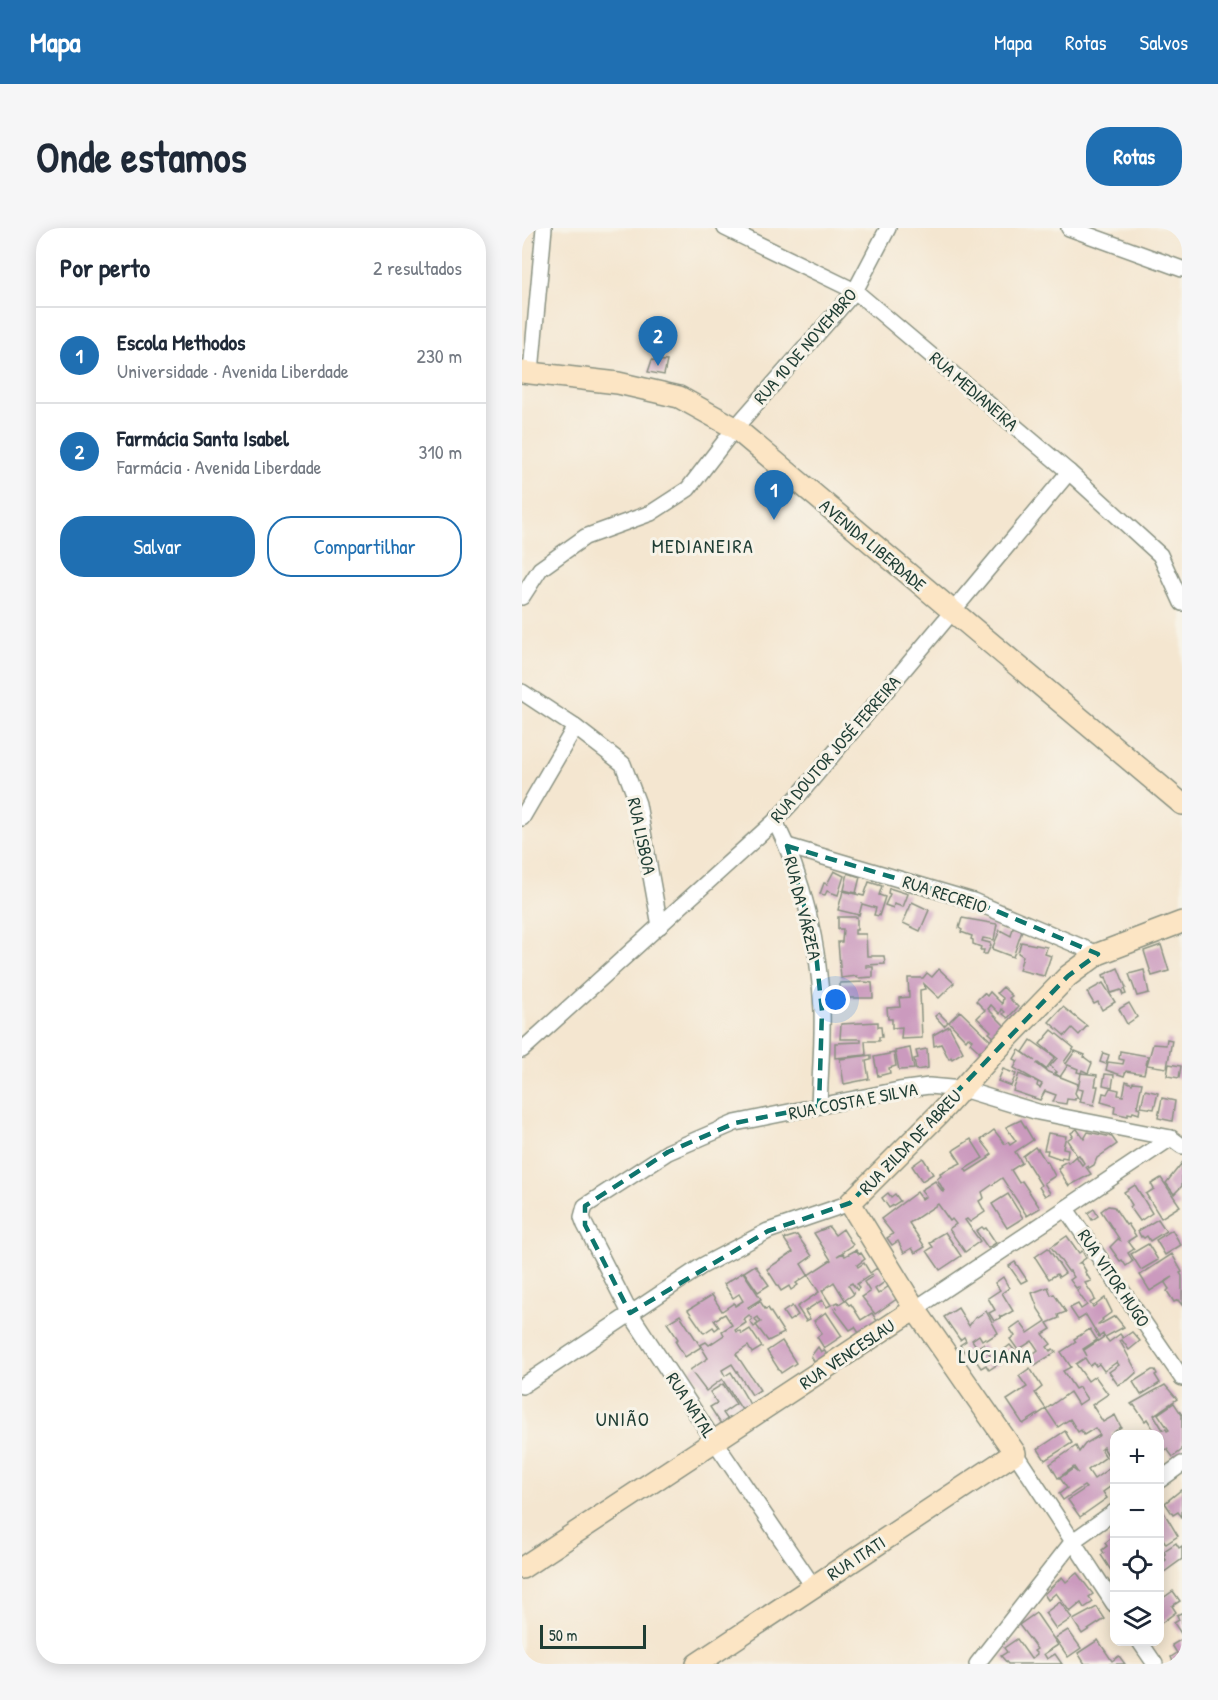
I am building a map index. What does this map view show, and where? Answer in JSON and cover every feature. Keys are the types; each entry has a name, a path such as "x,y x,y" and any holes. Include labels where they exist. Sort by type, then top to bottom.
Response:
{"street":[{"path":"526,372 544,228"},
{"name":"RUA MEDIANEIRA","path":"725,228 855,291 1069,472 1160,555 1182,603"},
{"name":"RUA 10 DE NOVEMBRO","path":"522,597 540,569 585,537 651,513 688,489 735,428 855,291 888,228"},
{"path":"1069,228 1182,269"},
{"name":"AVENIDA LIBERDADE","path":"526,372 618,383 679,398 735,428 1182,804"},
{"name":"RUA DOUTOR JOSÉ FERREIRA","path":"522,1050 775,821 1069,472"},
{"name":"RUA LISBOA","path":"522,692 575,727 623,764 638,804 660,926"},
{"path":"522,818 575,727"},
{"name":"RUA DA VÁRZEA","path":"775,821 796,868 815,944 822,1011 819,1106"},
{"name":"RUA RECREIO","path":"788,846 973,901 1098,954"},
{"name":"RUA ZILDA DE ABREU","path":"522,1386 702,1266 768,1231 850,1203 962,1089 1068,976 1098,954 1182,922"},
{"name":"RUA COSTA E SILVA","path":"582,1217 585,1206 668,1152 735,1123 929,1086 962,1089 1038,1112 1176,1142"},
{"name":"RUA VENCESLAU","path":"522,1568 1066,1209 1176,1142"},
{"path":"850,1203 915,1308 1015,1453 1110,1598"},
{"name":"RUA VITOR HUGO","path":"1066,1209 1182,1378"},
{"name":"RUA NATAL","path":"582,1217 630,1313 813,1586"},
{"name":"RUA ITATI","path":"697,1664 1015,1453"},
{"path":"1164,1477 1182,1464"},
{"path":"977,1664 1073,1541 1110,1515"},
{"path":"1143,1646 1155,1664"}],"highlighted area":[{"path":"787,846 973,901 1098,954 1068,976 850,1203 768,1231 630,1313 585,1225 585,1206 668,1152 735,1123 819,1106 822,1011 815,944"}],"building":[{"path":"652,360 667,361 664,375 648,372"},
{"path":"834,871 844,876 838,895 827,891 825,895 820,894 824,883 827,884"},
{"path":"848,873 860,877 856,893 844,890"},
{"path":"869,882 882,886 879,895 885,897 879,916 874,915 876,908 862,904 859,915 838,910 843,891 864,896"},
{"path":"889,888 908,894 903,907 894,904 893,908 885,905 890,894 888,893"},
{"path":"912,902 929,910 920,931 903,923"},
{"path":"838,917 857,917 855,934 866,934 867,956 884,956 885,964 866,965 866,967 873,967 873,977 841,978 838,942 842,942 843,929 838,929"},
{"path":"962,918 997,924 994,940 983,938 982,941 991,945 987,954 983,954 984,950 980,950 981,947 973,944 972,936 961,932 959,928"},
{"path":"1013,928 1022,931 1013,957 992,949 1000,930 1011,936"},
{"path":"1021,942 1047,947 1045,954 1051,956 1044,976 1019,970 1023,956 1018,953"},
{"path":"1161,945 1169,971 1152,976 1144,951"},
{"path":"1118,968 1126,988 1124,989 1126,994 1123,995 1121,990 1111,993 1106,977 1104,978 1103,975"},
{"path":"939,969 954,983 939,998 924,984 925,989 920,990 922,1038 901,1039 902,1027 892,1028 892,1019 888,1019 887,1008 900,1007 899,998 909,997 908,978 923,978 927,973 932,977"},
{"path":"1144,970 1149,993 1137,996 1129,974"},
{"path":"840,983 872,983 873,998 840,998"},
{"path":"1103,983 1115,1002 1102,1010 1098,1002 1094,1004 1087,992"},
{"path":"1003,987 1018,1007 1008,1018 1003,1014 1005,1012 1002,1009 1000,1014 991,1005 988,1009 1006,1027 995,1038 977,1018 985,1010 976,1001 984,993 987,996 990,992 1002,1004 1003,998 997,993"},
{"path":"1129,1003 1137,1017 1127,1024 1119,1009"},
{"path":"1063,1007 1087,1026 1079,1035 1072,1028 1065,1036 1049,1022"},
{"path":"960,1011 992,1042 981,1053 970,1043 972,1040 968,1037 966,1040 949,1022"},
{"path":"939,1013 948,1022 944,1026 935,1016"},
{"path":"878,1022 882,1037 879,1037 879,1041 865,1041 866,1055 835,1058 835,1043 861,1042 861,1039 840,1039 841,1024"},
{"path":"949,1026 963,1052 952,1059 951,1057 949,1059 941,1044 934,1046 933,1035"},
{"path":"1052,1030 1074,1048 1064,1062 1066,1064 1075,1051 1085,1055 1084,1057 1092,1063 1088,1073 1082,1070 1081,1073 1077,1072 1078,1069 1068,1065 1060,1077 1055,1073 1057,1072 1050,1066 1057,1058 1040,1044"},
{"path":"1167,1039 1172,1040 1167,1068 1147,1065 1153,1044 1166,1045"},
{"path":"1031,1040 1055,1057 1046,1069 1037,1064 1048,1072 1078,1084 1075,1093 1078,1098 1067,1099 1066,1104 1053,1102 1056,1095 1045,1091 1040,1100 1013,1091 1019,1074 1038,1082 1037,1086 1040,1088 1042,1084 1014,1068 1018,1061 1014,1059 1019,1050 1035,1061 1023,1052"},
{"path":"910,1048 914,1069 899,1070 895,1051"},
{"path":"927,1049 928,1068 916,1070 914,1059 918,1058 916,1051"},
{"path":"1120,1051 1148,1056 1144,1074 1126,1071 1124,1076 1106,1070 1108,1062 1123,1064 1124,1060 1119,1059"},
{"path":"894,1053 896,1066 889,1068 890,1073 878,1076 874,1057"},
{"path":"1103,1053 1109,1055 1106,1064 1100,1062"},
{"path":"871,1055 871,1060 866,1061 869,1079 844,1084 840,1059"},
{"path":"1169,1064 1181,1066 1179,1078 1167,1076"},
{"path":"1003,1069 1016,1074 1011,1086 998,1081"},
{"path":"1081,1073 1097,1075 1095,1086 1098,1086 1094,1105 1080,1102 1083,1090 1078,1089"},
{"path":"1105,1074 1114,1075 1112,1087 1103,1085"},
{"path":"1126,1081 1132,1084 1133,1082 1142,1083 1137,1107 1140,1108 1139,1114 1133,1112 1128,1113 1128,1116 1114,1113 1115,1106 1101,1102 1103,1093 1107,1094 1110,1088 1119,1090 1118,1095 1123,1096"},
{"path":"1145,1090 1158,1093 1154,1109 1141,1107"},
{"path":"1162,1098 1175,1101 1172,1121 1158,1118"},
{"path":"1021,1120 1033,1140 1015,1152 1022,1163 1011,1170 1019,1183 1022,1181 1040,1208 1027,1216 1002,1178 982,1192 984,1198 979,1201 985,1212 970,1222 965,1220 980,1241 965,1252 949,1229 956,1224 952,1219 950,1221 938,1204 909,1223 925,1247 915,1253 912,1248 904,1253 898,1241 892,1245 887,1238 893,1234 881,1219 917,1192 922,1199 926,1196 921,1190 935,1181 943,1192 937,1179 941,1176 940,1173 961,1163 953,1151 955,1149 971,1139 983,1158 965,1169 967,1172 992,1154 981,1140 994,1130 1005,1144 1008,1142 1010,1145 1016,1141 1006,1127"},
{"path":"1077,1129 1084,1139 1088,1132 1112,1137 1117,1144 1097,1158 1094,1165 1086,1167 1091,1174 1069,1186 1058,1169 1060,1165 1067,1161 1068,1163 1076,1156 1082,1165 1084,1163 1067,1140"},
{"path":"1048,1133 1066,1136 1063,1148 1068,1149 1067,1158 1062,1157 1061,1159 1047,1154 1048,1150 1044,1150"},
{"path":"1035,1147 1047,1161 1055,1176 1044,1183 1050,1193 1045,1196 1023,1156"},
{"path":"923,1158 933,1174 922,1181 912,1166"},
{"path":"1182,1163 1182,1186 1174,1194 1166,1183"},
{"path":"1161,1178 1180,1206 1161,1218 1146,1194 1154,1189 1151,1184"},
{"path":"1135,1185 1152,1213 1140,1221 1130,1207 1132,1205 1124,1192"},
{"path":"888,1193 891,1197 895,1194 900,1201 889,1208 882,1198"},
{"path":"1008,1194 1023,1218 1007,1228 992,1204"},
{"path":"1108,1206 1114,1207 1136,1236 1128,1241 1134,1249 1128,1253 1133,1261 1126,1266 1110,1247 1118,1239 1120,1240 1101,1211"},
{"path":"1094,1209 1098,1216 1092,1220 1088,1213"},
{"path":"1158,1219 1166,1231 1150,1241 1147,1236 1141,1237 1138,1231"},
{"path":"829,1227 835,1235 843,1229 853,1245 837,1256 843,1253 845,1256 856,1250 859,1254 861,1253 865,1259 857,1265 858,1267 864,1263 870,1273 877,1268 886,1281 875,1289 878,1294 889,1286 898,1298 875,1314 862,1297 870,1292 864,1282 873,1276 872,1274 857,1284 859,1288 857,1290 852,1283 848,1285 854,1294 845,1300 834,1282 822,1291 831,1305 827,1307 822,1300 805,1311 810,1319 806,1321 797,1307 819,1292 808,1275 831,1260 814,1233"},
{"path":"982,1227 986,1228 996,1243 988,1248 976,1231"},
{"path":"1172,1230 1181,1245 1165,1255 1156,1240"},
{"path":"945,1232 961,1256 940,1270 927,1251 933,1247 930,1243 934,1241 933,1239"},
{"path":"797,1235 812,1256 801,1264 808,1275 796,1283 798,1285 791,1290 789,1286 781,1291 767,1269 793,1252 784,1239"},
{"path":"1067,1236 1079,1253 1082,1251 1086,1258 1079,1263 1091,1281 1085,1283 1095,1300 1090,1303 1093,1307 1105,1298 1112,1312 1098,1324 1115,1316 1124,1327 1105,1337 1109,1342 1120,1334 1123,1338 1132,1332 1140,1341 1129,1350 1122,1340 1120,1341 1137,1372 1118,1385 1109,1372 1119,1365 1117,1362 1104,1371 1099,1364 1096,1366 1094,1363 1090,1366 1085,1358 1076,1364 1088,1381 1095,1376 1108,1394 1092,1405 1103,1422 1115,1415 1121,1427 1110,1430 1110,1458 1103,1447 1101,1449 1106,1457 1088,1470 1094,1479 1110,1468 1110,1487 1103,1492 1107,1498 1080,1517 1068,1500 1086,1488 1084,1486 1063,1500 1059,1494 1067,1488 1060,1478 1073,1469 1078,1473 1074,1467 1058,1478 1050,1464 1076,1446 1079,1452 1085,1444 1100,1435 1095,1428 1084,1435 1081,1430 1078,1432 1070,1419 1058,1427 1046,1409 1070,1392 1078,1405 1087,1399 1079,1387 1075,1389 1063,1371 1071,1367 1061,1352 1076,1342 1074,1339 1090,1329 1097,1340 1083,1349 1087,1356 1084,1350 1104,1337 1103,1334 1099,1337 1086,1315 1078,1320 1070,1308 1078,1304 1081,1309 1087,1305 1077,1291 1080,1289 1076,1288 1070,1280 1074,1277 1051,1247"},
{"path":"1148,1244 1158,1260 1141,1270 1131,1254"},
{"path":"1048,1248 1065,1273 1059,1277 1057,1274 1049,1279 1035,1257"},
{"path":"1172,1254 1182,1272 1180,1273 1182,1276 1182,1305 1178,1300 1174,1302 1167,1291 1169,1289 1165,1283 1173,1277 1150,1291 1140,1275"},
{"path":"1015,1262 1027,1280 1021,1283 1009,1266"},
{"path":"755,1265 769,1285 758,1292 744,1272"},
{"path":"743,1272 761,1299 748,1307 749,1309 760,1301 765,1309 768,1308 784,1333 768,1341 756,1325 754,1327 749,1315 744,1319 746,1323 735,1330 742,1334 750,1329 762,1347 752,1353 748,1346 736,1354 760,1390 752,1395 732,1364 722,1370 725,1376 731,1372 750,1405 742,1410 722,1379 706,1391 690,1370 708,1358 700,1345 706,1342 709,1345 724,1335 722,1331 732,1325 725,1314 714,1320 719,1327 715,1330 713,1327 704,1333 688,1310 712,1295 722,1311 734,1303 735,1306 743,1301 739,1294 733,1298 724,1284"},
{"path":"1003,1277 1009,1288 1002,1293 1013,1311 1002,1317 999,1315 1001,1318 994,1321 989,1313 995,1310 988,1298 1000,1290 995,1283"},
{"path":"1048,1287 1051,1295 1054,1294 1066,1312 1047,1323 1051,1329 1043,1334 1051,1344 1047,1347 1050,1351 1053,1349 1056,1352 1035,1365 1030,1356 1038,1350 1032,1341 1018,1350 1010,1339 1015,1336 1010,1329 1020,1322 1028,1333 1046,1321 1032,1293"},
{"path":"845,1300 849,1305 851,1304 861,1320 872,1313 877,1321 859,1333 855,1327 850,1330 834,1309 837,1308 834,1304"},
{"path":"792,1306 798,1315 789,1321 783,1312"},
{"path":"958,1308 969,1326 974,1319 986,1311 998,1333 987,1340 985,1338 982,1340 979,1335 972,1340 976,1346 965,1353 960,1345 966,1341 964,1337 960,1340 944,1317"},
{"path":"826,1312 842,1336 824,1348 817,1337 822,1333 814,1321"},
{"path":"680,1315 701,1347 685,1357 675,1341 678,1339 667,1323"},
{"path":"782,1341 796,1363 781,1373 767,1351"},
{"path":"983,1344 992,1359 1010,1345 1016,1352 989,1370 986,1365 981,1368 970,1352"},
{"path":"818,1347 827,1355 815,1363 811,1356"},
{"path":"1030,1368 1042,1387 1035,1393 1046,1409 1023,1424 1007,1400 1027,1387 1019,1376"},
{"path":"1155,1370 1160,1383 1141,1395 1133,1382"},
{"path":"723,1384 736,1404 723,1413 728,1420 721,1424 710,1407 717,1403 710,1392"},
{"path":"1165,1385 1177,1399 1154,1415 1163,1430 1154,1430 1147,1419 1145,1421 1131,1404"},
{"path":"1174,1403 1182,1415 1182,1450 1173,1457 1167,1449 1164,1451 1163,1430 1166,1429 1167,1431 1169,1430 1158,1414"},
{"path":"1065,1431 1072,1443 1045,1460 1038,1449"},
{"path":"1181,1490 1182,1517 1178,1512 1173,1515 1165,1503"},
{"path":"1164,1513 1178,1536 1166,1544 1164,1541"},
{"path":"1110,1539 1110,1569 1101,1555 1104,1553 1102,1550 1107,1546 1105,1543"},
{"path":"1176,1543 1179,1548 1182,1546 1182,1559 1164,1572 1166,1560 1164,1551"},
{"path":"1077,1573 1093,1594 1089,1597 1093,1602 1084,1608 1081,1603 1070,1612 1056,1593 1048,1600 1044,1594 1062,1577 1066,1582"},
{"path":"1173,1591 1180,1601 1172,1606 1176,1612 1164,1621 1164,1597"},
{"path":"1060,1602 1072,1618 1056,1629 1045,1613"},
{"path":"1097,1607 1105,1619 1082,1634 1073,1620"},
{"path":"1036,1613 1058,1645 1044,1654 1047,1659 1055,1654 1062,1664 1008,1664 1001,1656 1007,1652 1004,1648 1017,1639 1031,1659 1037,1654 1034,1651 1037,1649 1019,1625"},
{"path":"1181,1613 1182,1635 1174,1623 1179,1620 1177,1615"},
{"path":"1068,1630 1081,1648 1068,1657 1055,1638"},
{"path":"1182,1639 1182,1661 1174,1664 1171,1657 1177,1653 1172,1645"},
{"path":"1098,1640 1112,1661 1119,1656 1125,1664 1085,1664 1078,1653"}],"place":[{"name":"Farmácia Santa Isabel","path":"658,366"},
{"name":"Escola Methodos","path":"774,520"}],"district":[{"name":"MEDIANEIRA","path":"703,545"},
{"name":"LUCIANA","path":"996,1355"},
{"name":"UNIÃO","path":"623,1418"}]}
